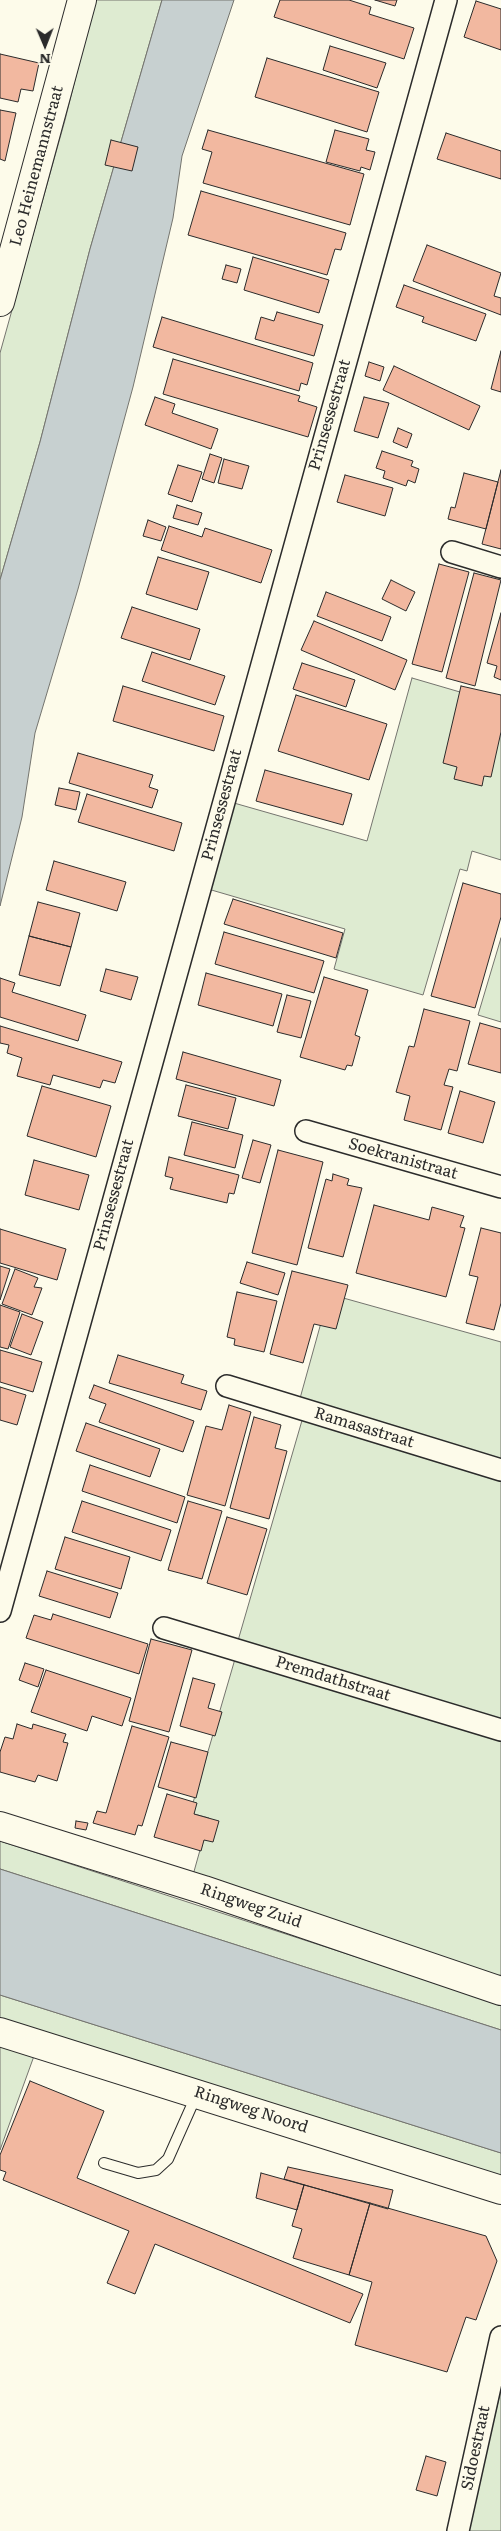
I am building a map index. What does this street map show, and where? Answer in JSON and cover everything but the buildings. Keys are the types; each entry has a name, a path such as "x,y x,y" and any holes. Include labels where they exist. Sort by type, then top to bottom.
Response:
{"street":[{"name":"Leo Heinemannstraat","path":"0,302 82,0"},
{"name":"Prinsessestraat","path":"0,1611 446,0"},
{"path":"452,552 501,568"},
{"name":"Soekranistraat","path":"306,1131 501,1187"},
{"name":"Ramasastraat","path":"227,1386 501,1470"},
{"name":"Premdathstraat","path":"164,1628 501,1730"},
{"name":"Ringweg Zuid","path":"0,1826 204,1890 501,1991"},
{"name":"Ringweg Noord","path":"0,2032 197,2092 501,2190"},
{"name":"Sidoestraat","path":"458,2531 501,2336"}],"lane":[{"path":"104,2163 138,2173 156,2170 168,2159 197,2092"}],"green space":[{"path":"95,0 162,0 90,249 40,442 0,580 0,353 65,120"},
{"path":"412,678 501,704 501,860 472,851 467,871 460,869 423,995 334,969 345,929 208,889 234,803 367,841"},
{"path":"501,938 501,1022 478,1015"},
{"path":"329,1294 501,1342 501,1463 299,1402"},
{"path":"303,1417 501,1477 501,1724 237,1644"},
{"path":"235,1659 501,1739 501,1975 494,1976 193,1875 209,1818 190,1813"},
{"path":"0,1841 501,2004 501,2030 0,1869"},
{"path":"0,1995 501,2153 501,2180 0,2018"},
{"path":"0,2045 34,2056 0,2150"},
{"path":"501,2389 501,2531 468,2531"}],"shaded area":[{"path":"162,0 234,0 182,156 173,218 133,387 78,589 35,733 22,817 0,906 0,580 40,442 90,249"},
{"path":"0,1869 501,2030 501,2153 0,1995"}]}
